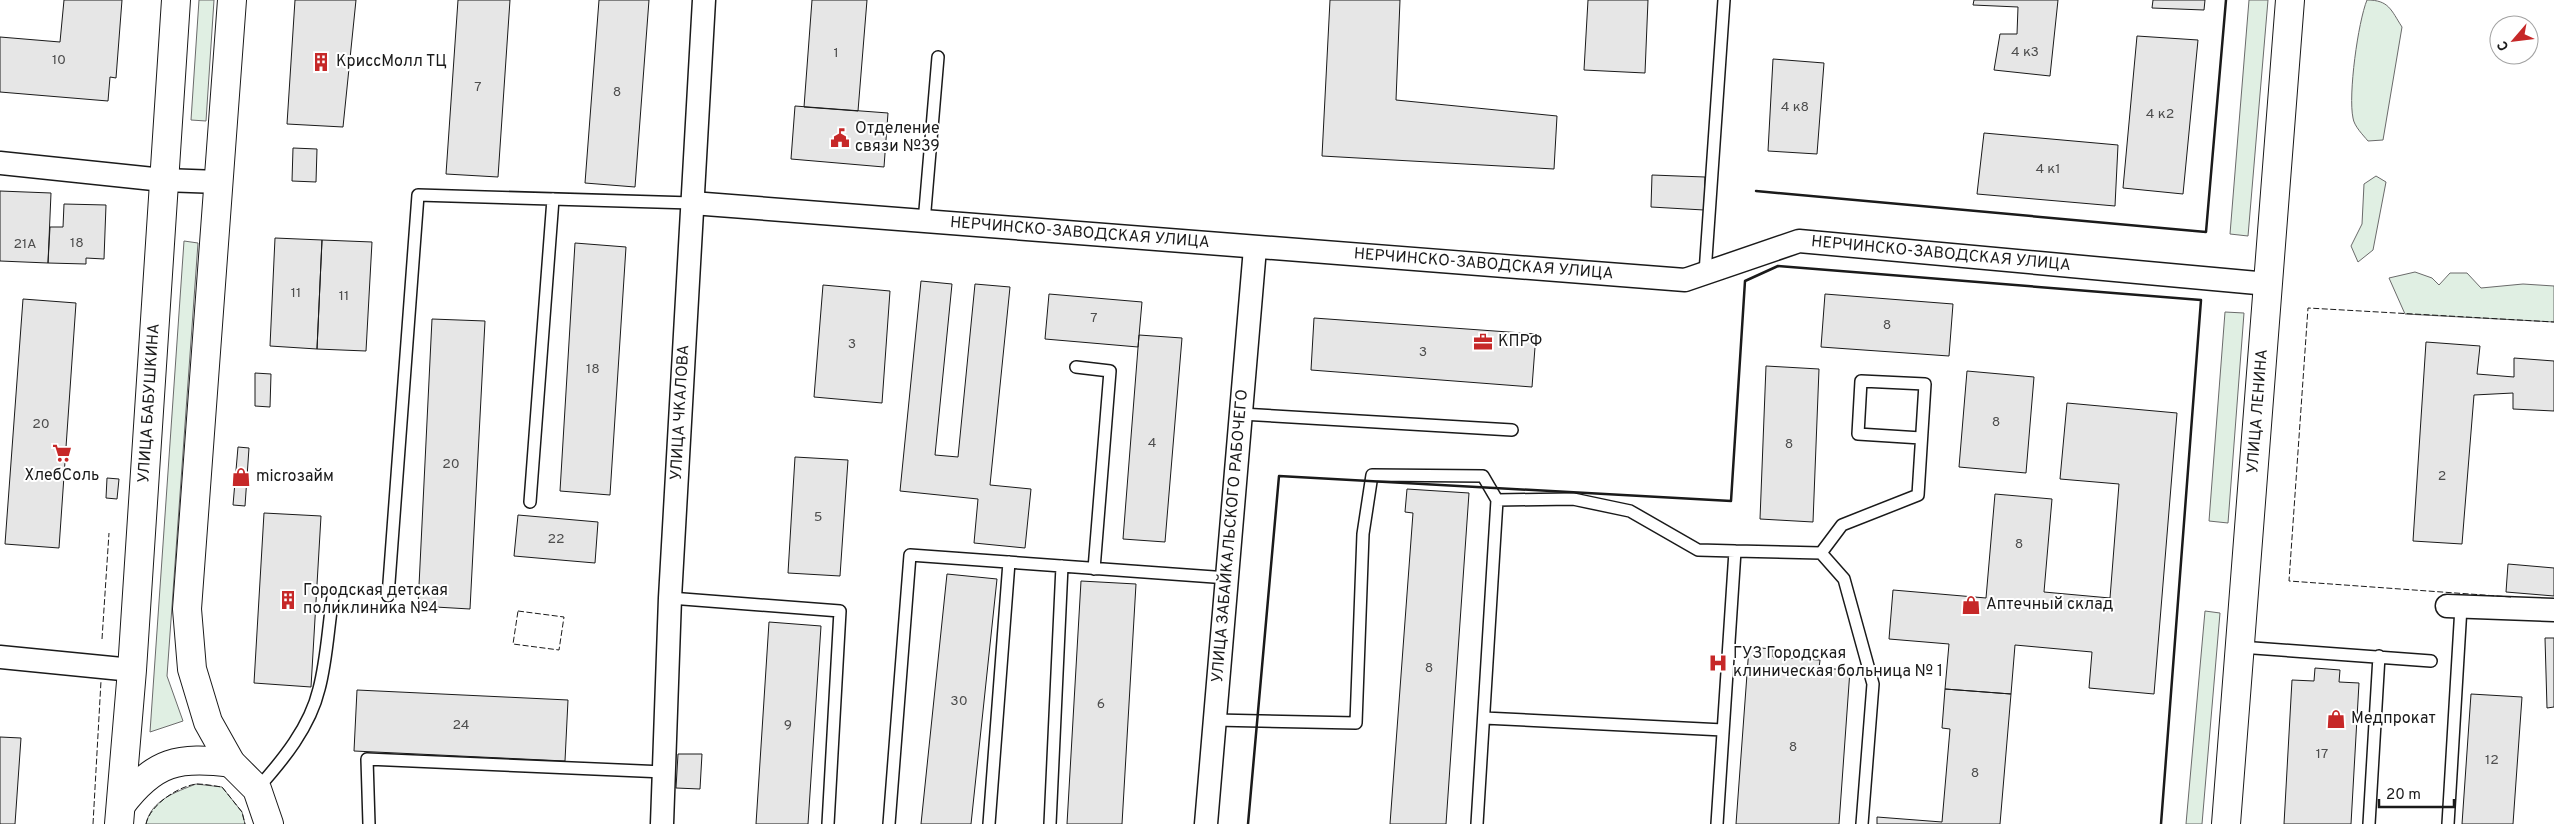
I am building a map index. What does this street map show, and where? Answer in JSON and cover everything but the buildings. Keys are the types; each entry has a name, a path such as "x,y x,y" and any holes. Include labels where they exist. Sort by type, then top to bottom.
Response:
{"main road":[{"name":"УЛИЦА БАБУШКИНА","path":"120,814 132,670 176,0"},
{"path":"232,0 187,609 192,670 208,722 231,764 257,789 269,824"},
{"name":"УЛИЦА ЛЕНИНА","path":"2226,824 2238,647 2290,0"},
{"name":"УЛИЦА БАБУШКИНА","path":"120,814 137,783 163,766 197,759 231,764"}],"street":[{"name":"УЛИЦА ЧКАЛОВА","path":"662,824 670,598 704,0"},
{"path":"0,162 164,180 218,182"},
{"name":"НЕРЧИНСКО-ЗАВОДСКАЯ УЛИЦА","path":"692,203 1685,280 1799,241 2268,284"},
{"name":"УЛИЦА ЗАБАЙКАЛЬСКОГО РАБОЧЕГО","path":"1206,824 1255,248"},
{"path":"2454,607 2554,610"},
{"path":"0,657 132,670"}],"lane":[{"path":"1705,273 1724,0"},
{"path":"924,222 938,57"},
{"path":"388,596 418,195 692,203"},
{"path":"530,502 553,199"},
{"path":"1076,367 1110,371 1094,569"},
{"path":"1822,553 1842,525 1918,495 1925,384 1861,381 1858,434 1921,438"},
{"path":"1241,414 1512,430"},
{"path":"1215,720 1356,722 1363,534 1372,475 1483,476 1497,500 1477,824"},
{"path":"1497,500 1573,499 1630,511 1698,550 1822,553 1844,579 1874,684 1862,824"},
{"path":"1717,824 1735,551"},
{"path":"889,824 910,555 1228,578"},
{"path":"989,824 1009,562"},
{"path":"1050,824 1062,566"},
{"path":"257,789 282,762 308,719 319,689 333,597"},
{"path":"670,598 840,611 828,824"},
{"path":"2448,824 2454,607"},
{"path":"2238,647 2431,660"},
{"path":"2369,824 2379,656"},
{"path":"1484,718 1722,730"},
{"path":"369,824 367,759 664,772"}],"green space":[{"path":"199,0 214,0 206,121 191,120"},
{"path":"2249,0 2268,0 2248,236 2230,234"},
{"path":"2367,0 2374,0 2389,7 2402,27 2383,140 2368,141 2355,124 2352,107 2355,59 2360,24"},
{"path":"2376,176 2386,182 2373,250 2358,262 2351,246 2362,224 2364,184"},
{"path":"184,241 198,243 167,676 183,721 150,732"},
{"path":"2415,272 2432,278 2439,285 2450,273 2467,273 2481,288 2523,284 2554,286 2554,322 2405,314 2389,278"},
{"path":"2225,312 2244,313 2228,523 2209,521"},
{"path":"2205,611 2220,613 2202,824 2186,824"},
{"path":"196,784 222,787 242,812 245,824 146,824 153,809 165,798"}],"fence":[{"path":"2511,597 2289,581 2308,308 2554,322"},
{"path":"102,639 109,533"},
{"path":"518,611 564,617 559,650 513,644 518,611"},
{"path":"93,824 101,681"},
{"path":"146,824 153,810 166,798 182,788 197,784 222,787 242,812 245,824"}],"wall":[{"path":"1756,191 2206,232 2226,0"},
{"path":"1248,824 1279,476 1731,501 1745,281 1778,266 2201,300 2161,824"}],"place":[{"name":"КриссМолл ТЦ","path":"321,62"},
{"name":"Отделение связи №39","path":"840,138"},
{"name":"КПРФ","path":"1483,342"},
{"name":"ХлебСоль","path":"62,453"},
{"name":"microзайм","path":"241,477"},
{"name":"Городская детская поликлиника №4","path":"288,600"},
{"name":"Аптечный склад","path":"1971,605"},
{"name":"ГУЗ Городская клиническая больница № 1","path":"1718,663"},
{"name":"Медпрокат","path":"2336,719"}]}
